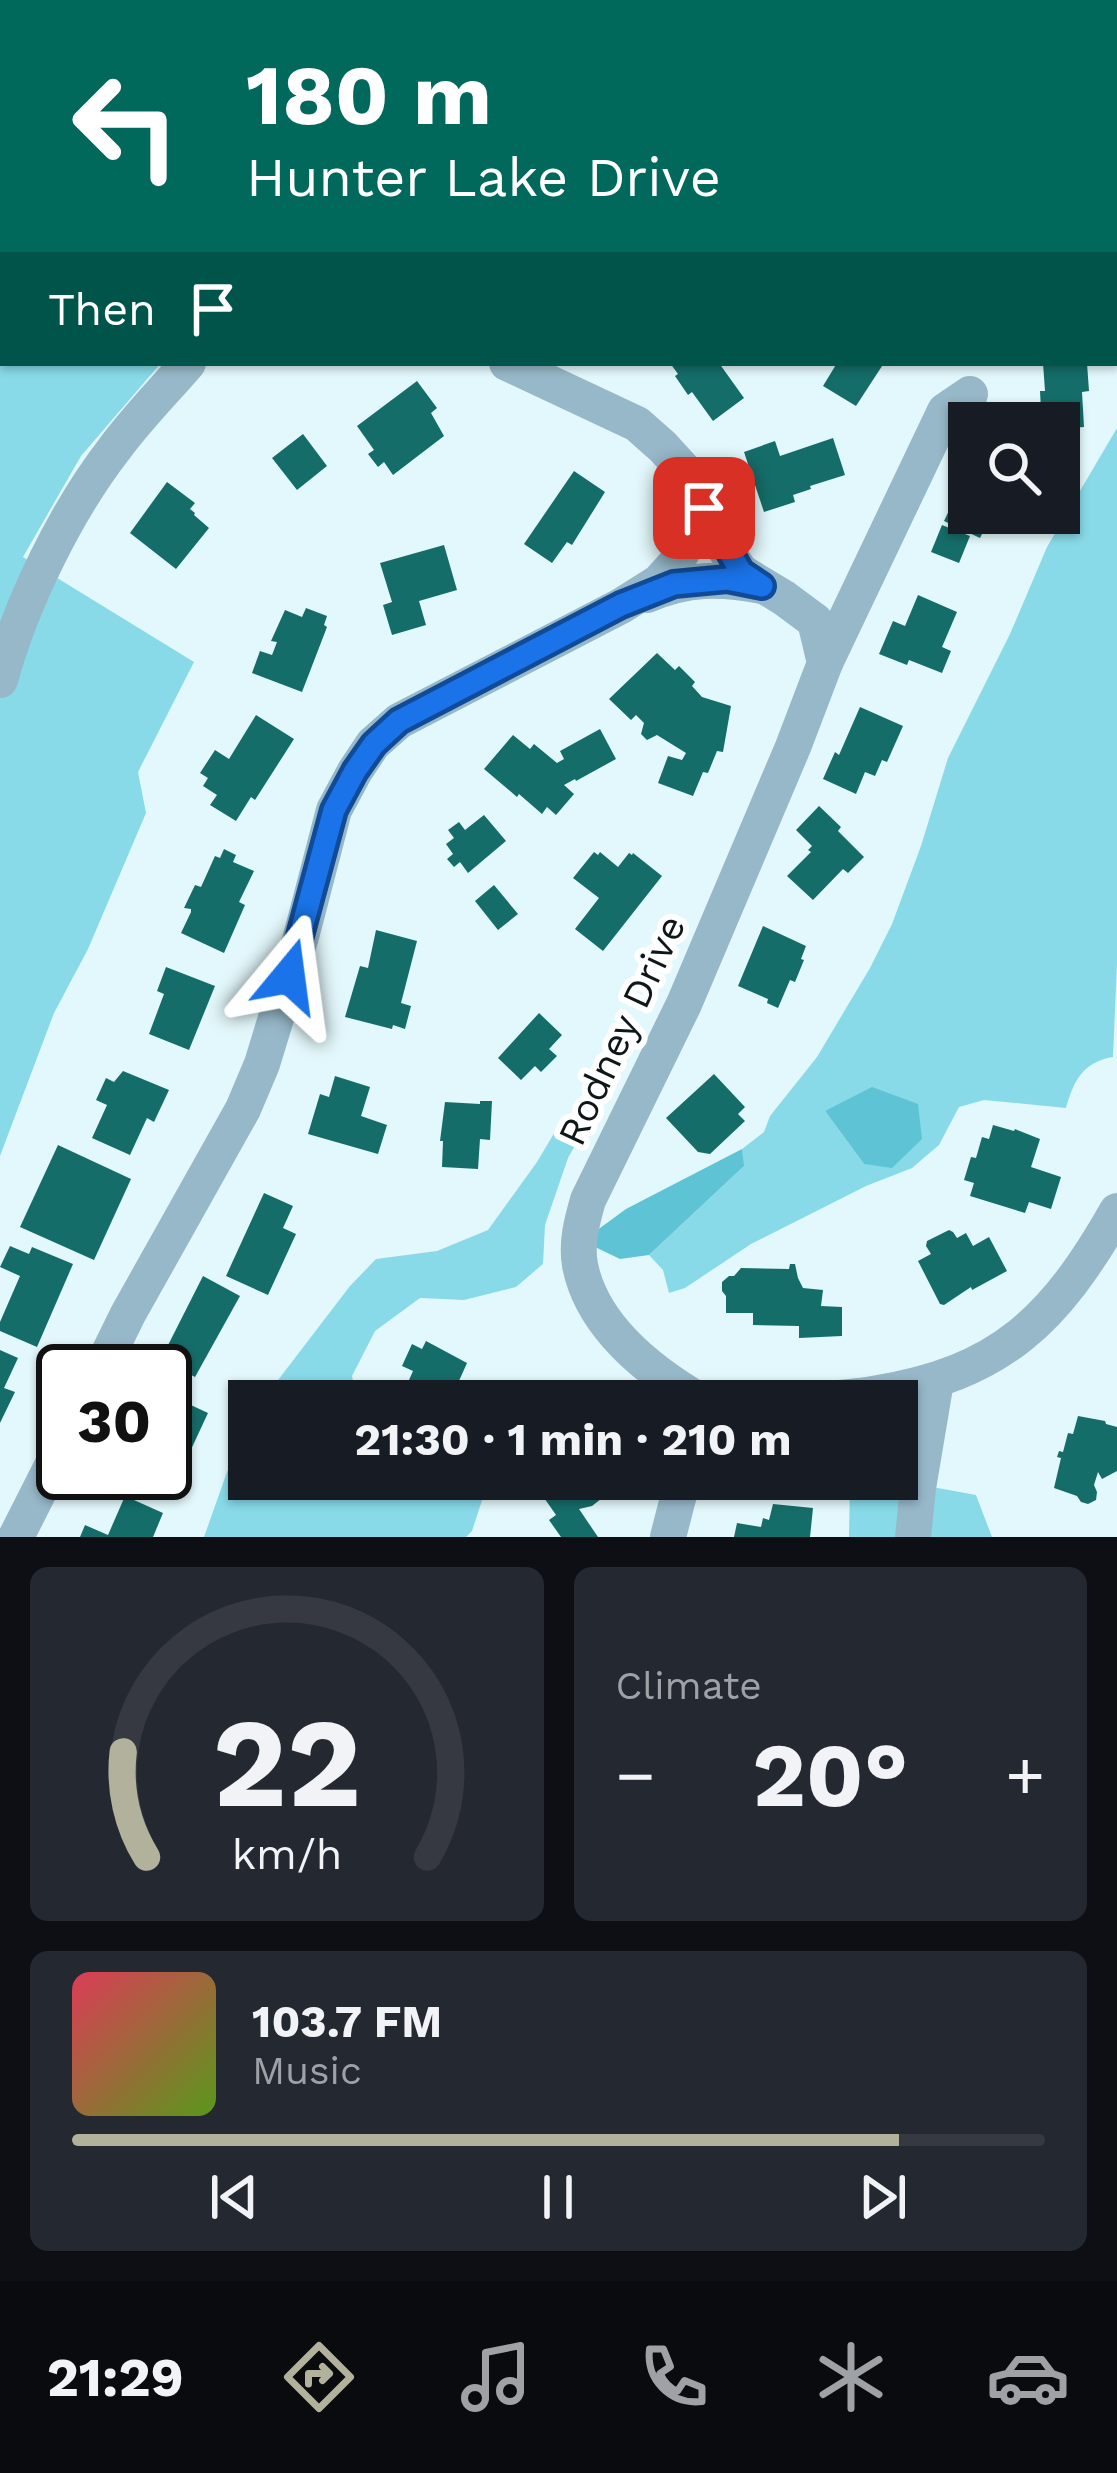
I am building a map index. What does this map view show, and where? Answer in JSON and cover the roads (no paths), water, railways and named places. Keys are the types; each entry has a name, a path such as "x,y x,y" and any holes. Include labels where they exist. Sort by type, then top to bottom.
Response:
{"street":[{"path":"0,680 62,529 115,447 185,366"},
{"path":"516,366 637,424 682,468 741,572 815,621 825,663"},
{"name":"Rodney Drive","path":"668,1380 618,1337 587,1287 580,1262 580,1233 587,1200 683,1004 825,663 945,411 970,394"},
{"path":"113,1344 243,1109 262,1064 334,810 355,771 399,721 659,582 688,541 688,493 682,468"},
{"path":"621,605 674,584 727,579 762,586"},
{"path":"918,1385 965,1370 1021,1337 1047,1314 1092,1256 1117,1211"},
{"path":"913,1537 936,1381"},
{"path":"16,1537 36,1497"},
{"path":"668,1537 678,1500"}]}
